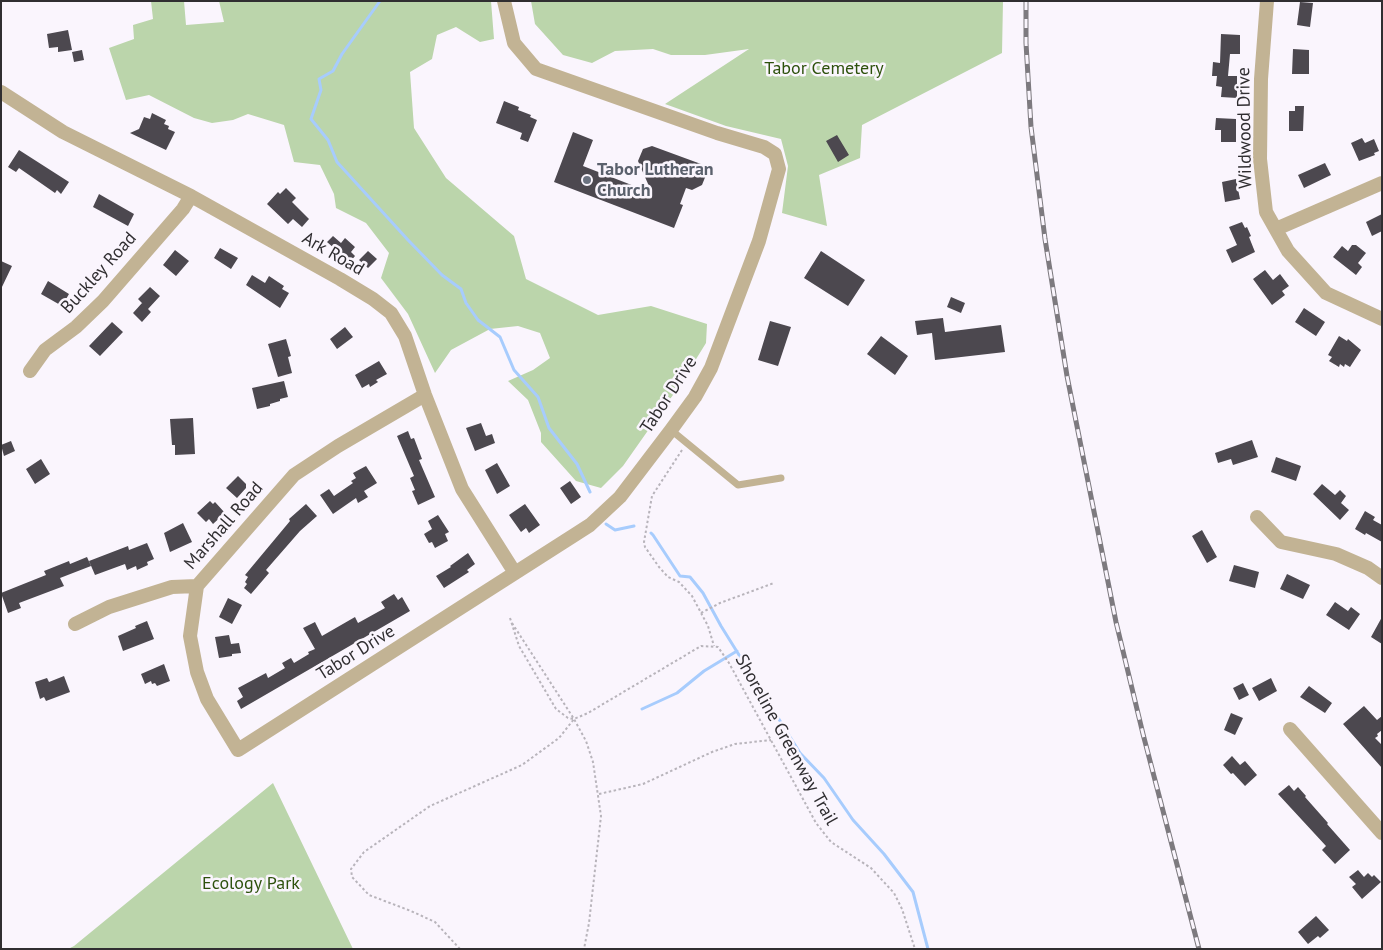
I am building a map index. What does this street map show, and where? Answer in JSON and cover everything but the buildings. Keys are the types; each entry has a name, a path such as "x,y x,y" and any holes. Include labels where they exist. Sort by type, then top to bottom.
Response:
{"street":[{"name":"Tabor Drive","path":"238,750 590,525 620,497 695,396 711,368 758,241 779,169 775,154 764,147 717,133 536,69 514,43 504,1"},
{"name":"Wildwood Drive","path":"1267,1 1261,79 1260,159 1266,212 1288,251 1326,293 1382,319"},
{"name":"Ark Road","path":"1,92 64,132 192,196 340,279 386,308 405,336 425,395 462,489 515,573"},
{"path":"1276,229 1382,184"},
{"name":"Buckley Road","path":"30,371 46,350 76,328 103,301 183,209 192,196"},
{"name":"Marshall Road","path":"238,750 207,699 197,672 190,636 197,586 294,475 338,446 425,395"},
{"path":"1257,517 1281,542 1336,554 1368,568 1382,578"},
{"path":"75,624 109,607 172,587 197,586"},
{"path":"1290,729 1382,833"}],"lane":[{"path":"671,430 738,485 781,478"}],"path":[{"path":"687,442 652,496 644,542 645,547 668,577 679,582 692,596 708,626 714,646"},
{"path":"701,613 720,603 774,583"},
{"path":"574,719 562,714 552,702 519,646 510,618 574,719 586,741 593,762 601,816 589,923 584,949"},
{"name":"Shoreline Greenway Trail","path":"574,719 588,713 693,650 701,646 718,647 729,663 816,823 831,842 871,868 894,893 905,916 915,949"},
{"path":"460,949 435,922 369,895 352,877 351,869 364,852 430,806 522,765 559,738 574,719"},
{"path":"599,794 643,784 712,752 735,744 771,740"}],"green space":[{"path":"151,1 184,1 186,25 224,22 219,1 491,1 494,39 480,42 456,27 437,35 432,59 410,72 414,128 446,178 514,236 526,279 598,315 651,306 707,324 706,343 680,385 623,466 601,488 576,481 541,442 541,433 528,400 508,381 533,370 550,358 540,333 518,326 490,329 451,350 435,373 408,314 381,278 389,253 366,223 336,208 334,194 320,165 294,162 284,125 248,114 233,120 212,123 194,118 149,95 126,100 109,48 134,39 133,25 153,19"},
{"name":"Tabor Cemetery","path":"531,1 1003,1 1002,53 862,125 860,158 819,175 827,226 782,213 788,166 781,139 726,126 665,104 749,49 705,55 671,55 653,49 615,51 592,63 563,55 535,24"},
{"name":"Ecology Park","path":"273,783 353,949 68,949 74,946"}],"waterway":[{"path":"380,1 342,54 333,71 319,79 321,90 311,119 328,140 337,162 442,275 461,289 466,303 478,320 500,337 514,370 538,397 549,428 577,464 590,492"},
{"path":"606,524 615,530 634,526"},
{"path":"651,533 680,576 690,577 703,593 721,626 800,753 824,778 853,820 884,854 913,892 928,949"},
{"path":"642,709 677,693 704,671 737,651"}],"railway":[{"path":"1026,1 1026,43 1031,127 1045,239 1067,376 1116,622 1199,949"}],"place":[{"name":"Tabor Lutheran Church","path":"587,180"}]}
